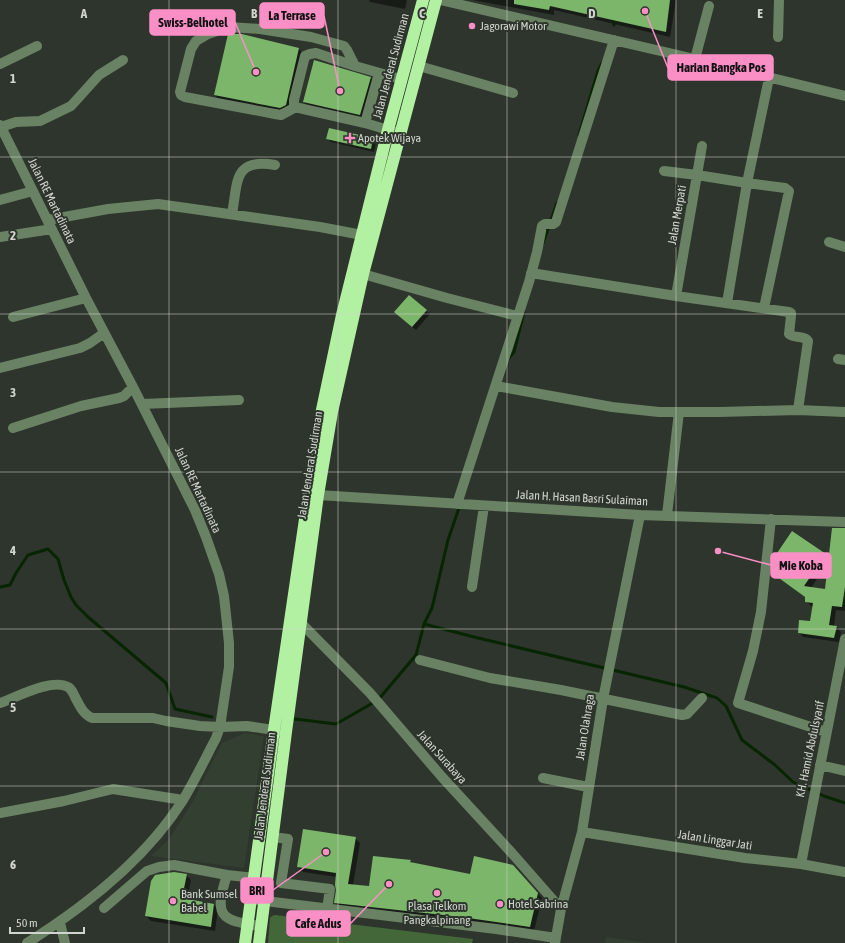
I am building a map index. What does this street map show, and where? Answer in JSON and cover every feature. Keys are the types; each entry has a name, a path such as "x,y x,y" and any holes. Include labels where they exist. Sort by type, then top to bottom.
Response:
{"highway":[{"name":"Jalan Jenderal Sudirman","path":"259,943 272,837 280,731 319,424 342,315 401,79 423,0"},
{"name":"Jalan Jenderal Sudirman","path":"245,943 254,878 301,623 318,495 332,412 363,274 436,0"}],"street":[{"path":"440,0 696,59 845,96"},
{"path":"778,37 779,0"},
{"path":"696,59 708,6"},
{"path":"355,66 344,46 311,37 260,29 229,27 217,30 196,41 191,50 180,92 181,95 185,97 240,108 281,114 294,108 305,109 365,123 401,134"},
{"path":"460,504 499,386 517,316 535,274 541,228 542,225 556,222 614,40"},
{"path":"0,64 37,46"},
{"path":"294,108 294,100 306,56 310,54 316,53 401,79"},
{"path":"1,126 16,122 40,121 71,106 99,75 122,60"},
{"path":"419,66 513,93"},
{"path":"365,123 379,73"},
{"path":"727,303 747,182 768,78"},
{"name":"Jalan RE Martadinata","path":"1,126 86,298 142,404 195,510 219,574 224,596 229,643 229,667 220,727 216,738 183,800 149,846 116,877 60,923 27,943"},
{"path":"664,171 698,175 702,146"},
{"path":"232,214 242,170 254,164 264,163 275,165"},
{"name":"Jalan Merpati","path":"676,296 698,175 786,188 789,191 764,308"},
{"path":"0,200 33,191"},
{"path":"0,237 108,209 152,204 232,214 362,235"},
{"path":"829,242 845,247"},
{"path":"363,274 517,316"},
{"path":"535,274 790,312 789,334 792,336 806,338 808,341 798,410"},
{"path":"13,316 86,298"},
{"path":"0,368 80,348 90,343 104,332"},
{"path":"499,386 612,407 679,412 798,410 845,412"},
{"path":"13,428 85,405 118,398 126,394 133,387"},
{"path":"142,404 239,400"},
{"path":"668,515 679,412"},
{"name":"Jalan H. Hasan Basri Sulaiman","path":"318,495 640,515 845,522"},
{"path":"472,587 484,506"},
{"name":"Jalan Olahraga","path":"556,941 561,909 582,832 588,787 608,671 640,515"},
{"path":"771,519 761,612 738,703 826,732"},
{"name":"Jalan Surabaya","path":"301,623 370,693 401,730 561,909"},
{"name":"KH. Hamid Abdulsyarif","path":"800,864 826,732 843,666 845,639"},
{"path":"420,660 483,676 686,715 702,698"},
{"path":"0,703 54,684 68,686 87,716 92,718 154,718 220,727 247,726 280,731"},
{"path":"820,765 845,771"},
{"path":"543,778 588,787"},
{"path":"0,813 64,801 113,789 183,800"},
{"name":"Jalan Linggar Jati","path":"582,832 845,872"},
{"path":"272,837 288,839 281,883 330,889 327,910"},
{"path":"131,863 144,874"},
{"path":"104,908 147,871 159,867 174,865 227,875 254,878"},
{"path":"227,875 221,903 224,916 229,920 261,926"},
{"path":"252,900 496,929 556,941"},
{"path":"60,923 65,943"}],"shaded area":[{"path":"245,733 264,736 244,868 151,856 170,838 193,801 222,743"},
{"path":"606,937 647,943 605,943"}],"green space":[{"path":"275,915 473,939 472,943 268,943 270,918"}],"building":[{"path":"514,0 670,0 666,32 550,6 549,10 514,4"},
{"path":"228,34 242,34 299,48 286,105 280,108 214,95"},
{"path":"314,60 371,77 360,115 303,102"},
{"name":"Apotek Wijaya","path":"329,128 373,138 371,149 326,139"},
{"path":"409,295 427,310 412,327 394,312"},
{"path":"832,528 845,528 845,587 842,607 832,606 829,625 837,626 834,638 798,633 799,620 810,621 813,603 805,602 805,597 772,573 773,559 792,531 826,554 804,586 825,589"},
{"path":"303,829 356,837 348,884 369,886 373,856 411,860 410,862 470,874 474,856 513,865 538,893 530,927 461,917 334,903 336,873 297,867"},
{"name":"Bank Sumsel Babel","path":"174,872 187,874 182,898 214,904 211,927 145,916 151,881 155,875"}],"waterway":[{"path":"614,17 614,25"},
{"path":"579,135 598,71 602,63"},
{"path":"543,243 557,203"},
{"path":"508,359 514,352 524,312"},
{"path":"295,719 336,724 378,700 416,655 424,624 432,608 448,540 460,505"},
{"path":"0,587 10,585 28,555 48,549 58,559 64,580 76,605 88,617 166,683 175,709 212,717"},
{"path":"424,624 684,687 717,698 726,706 742,740 775,765 793,782 824,796 845,803"}],"place":[{"name":"Harian Bangka Pos","path":"645,11"},
{"name":"Jagorawi Motor","path":"472,26"},
{"name":"Swiss-Belhotel","path":"256,72"},
{"name":"La Terrase","path":"340,91"},
{"name":"Apotek Wijaya","path":"350,138"},
{"name":"Mie Koba","path":"718,551"},
{"name":"BRI","path":"326,852"},
{"name":"Cafe Adus","path":"389,884"},
{"name":"Plasa Telkom Pangkalpinang","path":"437,893"},
{"name":"Bank Sumsel Babel","path":"173,901"},
{"name":"Hotel Sabrina","path":"500,904"}]}
